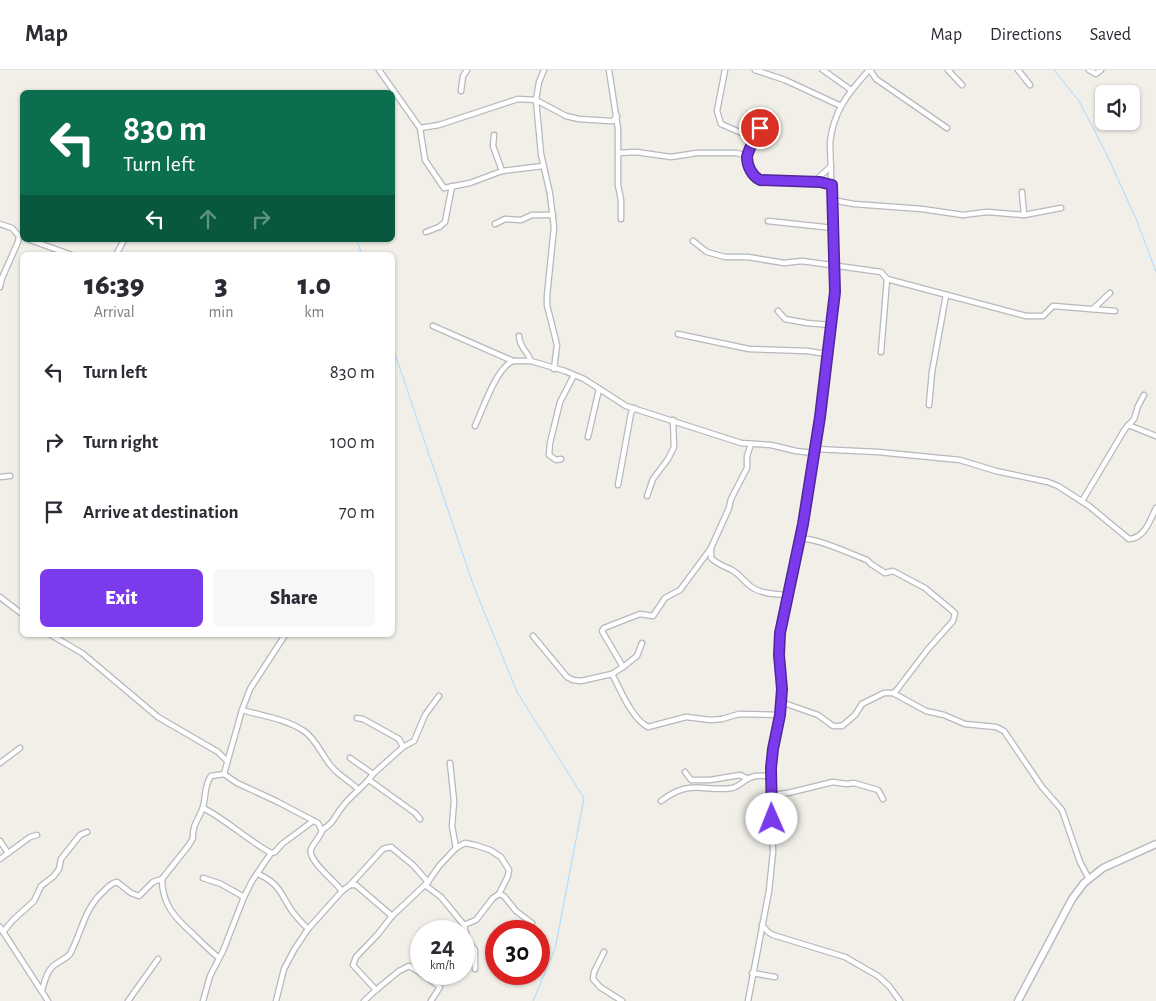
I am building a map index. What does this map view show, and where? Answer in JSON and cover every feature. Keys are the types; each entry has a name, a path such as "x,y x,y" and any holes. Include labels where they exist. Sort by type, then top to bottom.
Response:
{"main road":[{"path":"1018,1001 1072,899 1089,879 1103,868 1156,844"}],"street":[{"path":"379,70 393,90"},
{"path":"461,91 463,76 466,70"},
{"path":"544,70 539,82 536,100 543,166 550,194 554,226 554,243 547,296 547,305 557,345 554,369"},
{"path":"609,70 617,116 618,185 621,200 621,220"},
{"path":"725,70 718,111 721,124 755,137"},
{"path":"755,70 785,80 841,106"},
{"path":"823,70 850,90"},
{"path":"748,1001 769,891 773,852 771,776 773,749 781,702 779,643 815,451 835,292 830,143 832,128 850,90 870,70 876,79 947,128"},
{"path":"948,70 962,85"},
{"path":"1018,70 1030,85"},
{"path":"1089,70 1096,74 1101,70"},
{"path":"395,93 420,128 425,160 444,188 470,183 502,171 543,166"},
{"path":"420,128 439,125 518,99 536,100 566,116 580,119 613,121 617,116"},
{"path":"766,119 755,137 747,156 751,173 760,180 814,182 832,185"},
{"path":"494,135 494,146 502,171"},
{"path":"618,153 636,152 671,157 697,152 737,153 747,156"},
{"path":"814,182 831,166"},
{"path":"426,232 439,227 445,222 452,186"},
{"path":"1022,192 1024,215"},
{"path":"832,200 963,215 987,212 1024,215 1061,208"},
{"path":"495,224 505,219 521,220 532,215 552,215"},
{"path":"768,221 833,228"},
{"path":"0,224 12,228 20,236"},
{"path":"0,287 1,278 20,239"},
{"path":"693,241 707,252 725,257 748,257 784,263 802,261 834,267 881,272 887,279 1026,316 1043,316 1053,306 1115,311"},
{"path":"36,242 63,252"},
{"path":"881,352 887,279"},
{"path":"1092,310 1110,293"},
{"path":"929,405 932,372 946,295"},
{"path":"778,311 785,319 831,325"},
{"path":"433,326 513,361 531,361 574,375 626,406 741,443 771,445 796,451 896,453 960,460 1058,486 1082,501 1130,539 1141,536 1156,508"},
{"path":"678,334 749,349 807,351 828,354"},
{"path":"519,336 520,345 531,361"},
{"path":"474,426 497,376 505,366 513,361"},
{"path":"561,459 556,460 549,454 550,443 560,402 574,375"},
{"path":"588,437 599,390"},
{"path":"1082,501 1128,425 1134,419 1144,395"},
{"path":"618,485 631,413 634,408"},
{"path":"648,496 653,479 668,459 674,447 673,420"},
{"path":"1128,425 1156,436"},
{"path":"623,666 602,631 604,628 640,614 653,616 665,598 680,590 711,548 729,508 731,499 747,468 747,456 751,444"},
{"path":"0,477 10,476"},
{"path":"800,539 806,538 823,543 867,560 885,573 893,571 906,577 925,588 955,613 953,621 928,649 896,691 892,693"},
{"path":"711,548 714,561 744,578 750,586 764,592 787,595"},
{"path":"0,597 20,612"},
{"path":"532,636 567,677 581,681 612,674 637,656 642,643"},
{"path":"54,637 82,653 158,718 218,752 227,761"},
{"path":"224,774 234,744 242,710 250,689 284,637"},
{"path":"612,674 632,710 643,724 648,727 686,717 711,720 740,714 780,715"},
{"path":"781,702 818,715 834,726 842,726 855,715 862,704 884,693 892,693 926,711 944,715 965,724 996,727 1004,732 1042,787 1062,810 1080,862 1089,879"},
{"path":"342,891 315,862 311,856 312,848 321,835 322,830 332,824 342,806 358,789 403,747 414,741 425,715 439,696"},
{"path":"242,710 282,721 304,732 315,742 321,754 333,769 342,774 358,789"},
{"path":"357,718 363,719 399,738 403,747"},
{"path":"0,763 20,748"},
{"path":"350,758 373,774"},
{"path":"450,763 454,801 452,826 456,848"},
{"path":"685,772 691,780 710,780 740,775 748,779"},
{"path":"42,990 49,970 70,954 89,906 98,896 113,883 117,882 131,893 139,896 154,882 162,879 189,846 193,838 192,829 203,808 207,781 211,776 224,774 237,783 318,823 322,830"},
{"path":"661,801 672,793 686,788 695,787 716,790 734,788 752,776 771,776"},
{"path":"369,780 415,813 420,820"},
{"path":"772,795 798,791 833,782 867,786 878,790 883,799"},
{"path":"203,808 214,813 239,833 272,853"},
{"path":"203,1001 210,976 244,897 258,874 272,853 313,821"},
{"path":"4,932 13,920 34,901 41,886 54,876 59,869 61,859 80,835 86,832"},
{"path":"0,859 30,837 37,835"},
{"path":"0,840 8,853"},
{"path":"376,990 353,965 356,957 392,916 426,883 456,848 465,843 475,844 490,850 501,857 508,870 508,876 499,894 493,898 475,920"},
{"path":"276,1001 288,960 308,929 383,849 390,847 413,865 426,883 441,897 460,920"},
{"path":"258,874 279,888 294,914 308,929"},
{"path":"203,878 221,884 244,897"},
{"path":"162,879 164,898 169,910 180,923 219,958"},
{"path":"350,884 356,885 392,916"},
{"path":"499,894 504,896 516,911 528,920"},
{"path":"762,924 773,935 845,957 878,976 889,986 900,1001"},
{"path":"0,927 48,1001"},
{"path":"604,952 594,972 593,979 622,1001"},
{"path":"128,1001 158,959"},
{"path":"364,1001 399,971 410,967"},
{"path":"752,973 775,977"},
{"path":"431,1001 440,987 437,985"}],"waterway":[{"path":"1054,70 1079,101 1107,155 1137,221 1156,272"},
{"path":"358,242 361,252"},
{"path":"395,354 474,587 517,692 584,798 555,949 533,1001"}],"route":[{"path":"760,128 747,156 751,173 755,177 760,180 820,182 832,185 835,254 835,292 820,417 803,524 781,623 779,643 782,689 780,715 771,768 772,819"}]}
